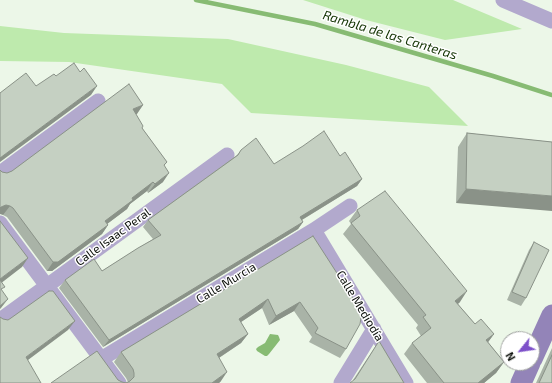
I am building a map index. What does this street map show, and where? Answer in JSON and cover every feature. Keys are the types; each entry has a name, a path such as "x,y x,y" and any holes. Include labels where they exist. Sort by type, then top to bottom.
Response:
{"main road":[{"path":"540,341 552,315"},
{"path":"521,383 526,371"}],"street":[{"path":"503,0 552,21"},
{"path":"0,173 98,101"},
{"name":"Calle Isaac Peral","path":"0,320 227,155"},
{"name":"Calle Murcia","path":"102,359 314,230 350,206"},
{"path":"0,223 119,383"},
{"name":"Calle Mediodía","path":"314,230 406,383"},
{"path":"341,383 374,329"}],"shaded area":[{"path":"303,0 453,0 522,29 445,40 366,20"},
{"path":"0,26 64,33 228,39 346,65 429,87 468,126 251,113 222,84 69,62 0,61"},
{"path":"270,334 278,335 280,340 269,354 265,356 256,349 265,343"}],"building":[{"path":"74,63 80,72 84,68 97,86 0,158 0,93 26,73 36,86 54,74 56,76"},
{"path":"129,84 143,105 133,109 143,126 142,128 167,162 164,165 169,173 155,184 153,182 132,198 133,200 105,221 108,225 58,262 53,262 13,208 6,205 0,208 0,170 7,173 12,171"},
{"path":"324,131 340,156 345,152 362,179 300,217 303,222 109,340 65,280 94,259 102,271 161,235 148,220 238,155 241,150 256,138 274,164"},
{"path":"467,133 552,142 552,196 466,189"},
{"path":"385,191 467,291 455,301 475,324 481,319 494,334 486,340 500,357 500,365 478,383 444,383 412,343 431,328 423,317 426,315 351,223 360,216 357,210"},
{"path":"0,221 28,258 0,279"},
{"path":"313,236 362,312 360,324 346,349 315,333 318,328 300,302 276,316 268,299 239,319 248,334 217,354 227,372 212,383 126,383 134,377 134,373 133,369 121,352"},
{"path":"534,242 549,250 526,298 512,292"},
{"path":"0,280 5,287 1,289 8,299 0,306"},
{"path":"49,291 53,291 75,321 26,357 41,383 0,383 0,317 8,320"},
{"path":"379,341 404,383 350,383 355,379"},
{"path":"97,351 118,380 126,383 51,383"},
{"path":"552,355 552,383 539,383"}],"waterway":[{"name":"Rambla de las Canteras","path":"196,0 315,24 493,76 552,95"}]}
